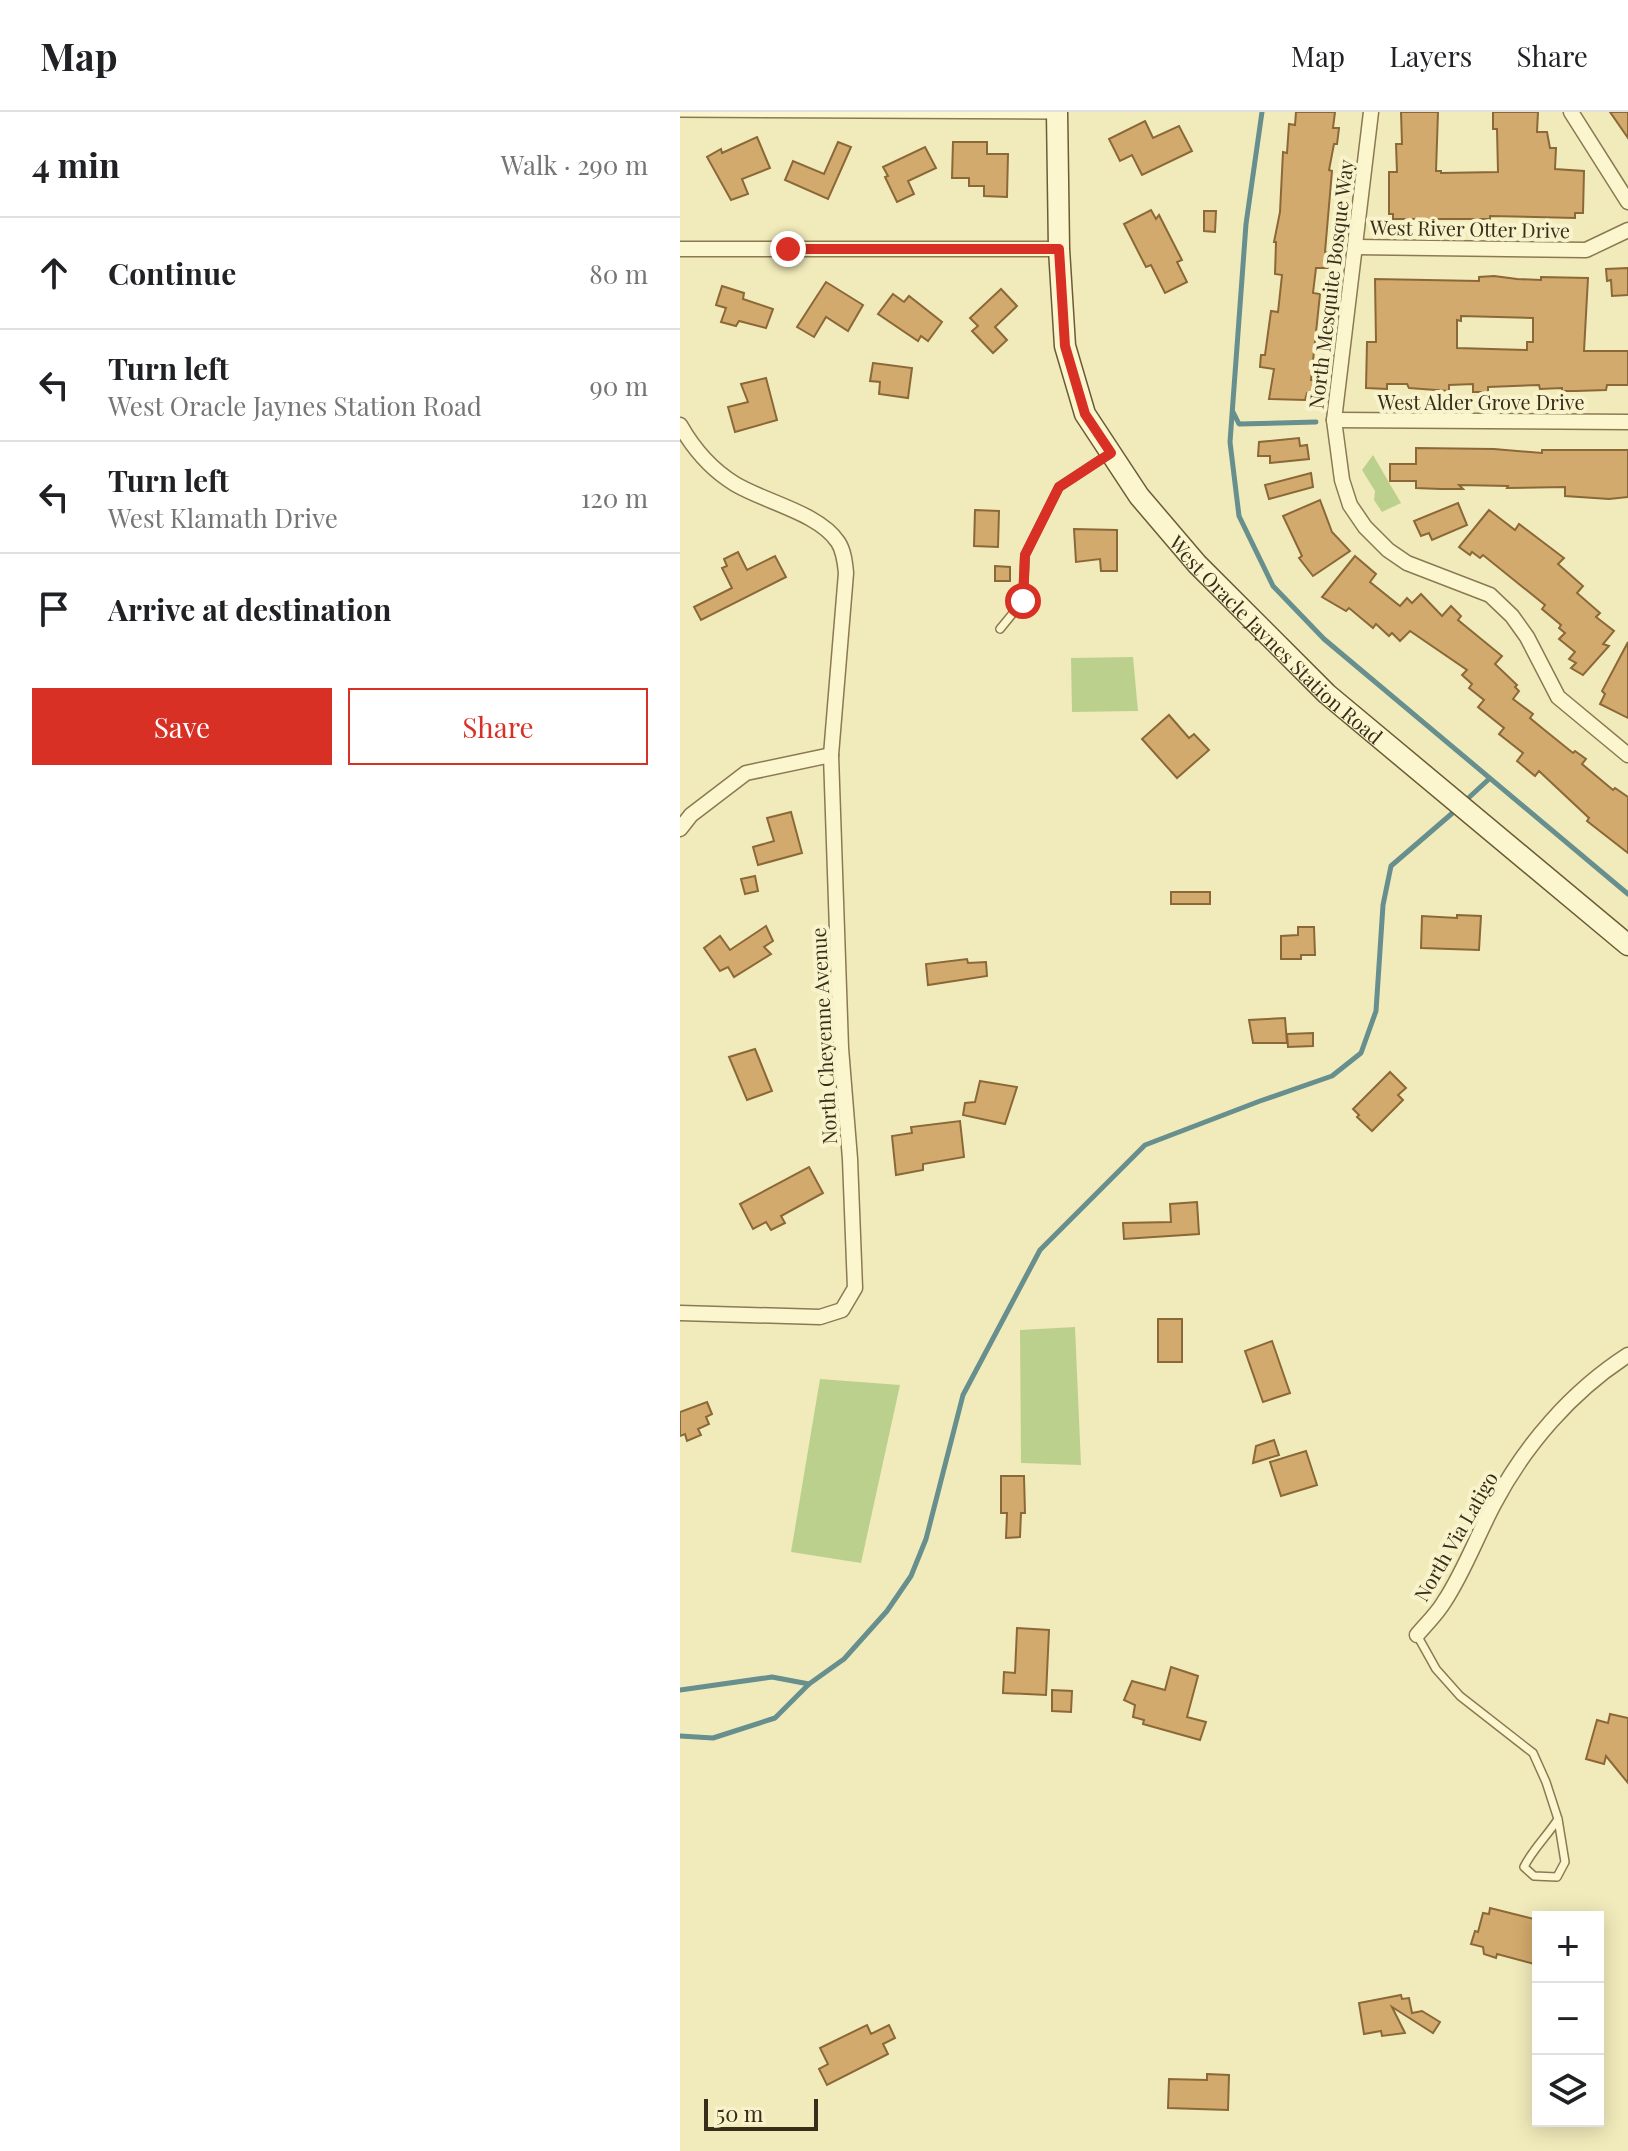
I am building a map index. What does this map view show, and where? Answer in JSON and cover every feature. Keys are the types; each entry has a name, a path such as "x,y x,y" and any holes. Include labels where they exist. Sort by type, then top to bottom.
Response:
{"street":[{"name":"North Mesquite Bosque Way","path":"1371,112 1334,420 1342,480 1350,505 1365,527 1388,550 1407,563 1490,595 1512,616 1527,637 1558,697 1628,755"},
{"path":"1571,112 1628,202"},
{"name":"West Oracle Jaynes Station Road","path":"1057,114 1059,249 1065,346 1085,414 1139,496 1197,564 1327,694 1628,945"},
{"name":"West River Otter Drive","path":"1355,247 1586,250 1628,230"},
{"path":"680,249 1059,249"},
{"name":"West Alder Grove Drive","path":"1334,420 1628,422"},
{"name":"North Cheyenne Avenue","path":"680,425 709,465 735,484 820,524 838,542 846,573 831,755 840,1040 855,1272 855,1288 842,1310 820,1317 680,1313"},
{"path":"680,829 691,815 746,773 831,755"},
{"name":"North Via Latigo","path":"1417,1635 1444,1603 1495,1501 1538,1437 1595,1378 1628,1355"}],"lane":[{"path":"680,113 1057,114"},
{"path":"1000,629 1023,601 1025,555 1059,487 1111,453"},
{"path":"1417,1635 1436,1669 1460,1696 1533,1753 1558,1819 1565,1862 1557,1877 1534,1876 1524,1867 1528,1857 1543,1842 1558,1819"}],"green space":[{"path":"1373,455 1401,503 1382,512 1374,500 1375,491 1362,470"},
{"path":"1133,657 1138,711 1072,712 1071,658"},
{"path":"1075,1327 1081,1465 1021,1463 1020,1330"},
{"path":"820,1379 900,1385 861,1563 791,1552"}],"building":[{"path":"1296,112 1335,112 1333,128 1339,128 1329,170 1332,171 1325,252 1331,253 1328,268 1316,268 1313,293 1320,294 1311,380 1317,380 1315,394 1307,393 1305,400 1269,399 1274,369 1260,367 1261,355 1265,355 1271,311 1278,312 1282,275 1275,274 1274,242 1280,212 1283,152 1287,153 1289,124 1295,125"},
{"path":"1401,112 1438,112 1436,171 1441,173 1498,172 1497,129 1493,129 1493,112 1538,112 1537,132 1547,132 1550,148 1556,148 1555,169 1584,171 1583,213 1575,213 1575,218 1490,216 1490,219 1393,219 1393,214 1389,214 1389,172 1397,172 1396,144 1402,144"},
{"path":"1610,112 1628,112 1628,138"},
{"path":"1145,121 1153,138 1179,126 1192,151 1142,175 1132,155 1120,161 1109,139"},
{"path":"757,137 770,168 742,179 748,194 731,200 707,157"},
{"path":"838,142 851,147 828,199 785,180 793,161 824,174"},
{"path":"953,142 987,142 987,154 1008,154 1007,197 984,196 984,186 969,186 969,178 952,178"},
{"path":"925,147 936,168 908,181 914,194 897,202 883,167"},
{"path":"1151,210 1156,219 1159,215 1182,260 1177,262 1187,282 1165,293 1151,265 1146,267 1124,224"},
{"path":"1204,211 1216,211 1215,232 1204,231"},
{"path":"1628,268 1628,295 1612,296 1611,280 1607,281 1606,269"},
{"path":"1479,277 1541,280 1541,277 1588,278 1584,351 1628,351 1628,385 1607,385 1606,390 1576,391 1540,389 1539,385 1488,387 1488,392 1473,392 1473,384 1449,385 1449,391 1409,388 1407,384 1387,384 1387,389 1366,388 1367,342 1376,342 1375,279 1479,281","holes":["1461,316 1533,318 1533,342 1527,342 1527,350 1457,348 1457,320 1461,321"]},
{"path":"826,282 863,305 848,331 826,317 814,337 797,327"},
{"path":"722,286 744,293 743,299 773,309 766,328 739,321 736,326 721,322 726,308 716,305"},
{"path":"1001,289 1017,306 995,327 1007,340 993,353 972,331 978,326 970,318"},
{"path":"893,294 904,302 909,296 942,322 928,341 921,336 918,341 878,314"},
{"path":"873,363 912,368 908,398 879,394 880,382 870,381"},
{"path":"766,378 777,420 735,432 728,407 748,402 741,384"},
{"path":"1299,438 1300,446 1307,445 1309,459 1270,463 1270,456 1258,456 1259,442"},
{"path":"1416,448 1542,453 1542,450 1628,450 1628,497 1565,496 1565,487 1459,485 1463,489 1441,489 1416,488 1416,481 1390,481 1390,464 1416,464"},
{"path":"1311,473 1313,487 1269,499 1265,485"},
{"path":"1320,500 1332,532 1350,551 1313,576 1299,558 1302,556 1283,516"},
{"path":"1458,503 1467,525 1432,540 1429,533 1421,536 1414,521"},
{"path":"975,510 999,511 998,547 974,546"},
{"path":"1489,510 1515,530 1519,524 1564,558 1558,564 1583,586 1577,593 1600,613 1596,617 1614,631 1603,644 1609,646 1583,675 1571,668 1576,663 1569,659 1575,652 1559,639 1565,633 1559,628 1561,625 1542,609 1545,605 1483,555 1480,558 1472,552 1470,555 1459,547"},
{"path":"1074,529 1117,530 1117,571 1101,571 1100,559 1076,562"},
{"path":"738,552 747,570 775,556 786,577 701,620 694,607 732,588 722,568 727,566 724,559"},
{"path":"1355,556 1376,574 1370,582 1400,606 1407,598 1412,603 1421,594 1442,616 1451,606 1461,616 1458,620 1502,656 1495,664 1517,685 1515,687 1519,691 1513,699 1533,714 1530,718 1542,728 1573,753 1575,751 1586,759 1582,764 1613,790 1615,788 1628,797 1628,853 1587,821 1589,818 1539,771 1535,776 1517,761 1523,753 1499,734 1504,728 1478,707 1484,700 1469,688 1472,684 1462,675 1467,670 1410,631 1400,641 1376,624 1373,628 1349,608 1346,611 1322,597"},
{"path":"995,566 1010,567 1010,581 995,581"},
{"path":"1628,642 1628,718 1600,704 1605,694 1602,691"},
{"path":"1169,715 1189,738 1194,734 1209,750 1177,778 1142,739"},
{"path":"791,812 802,853 758,865 753,847 774,841 767,818"},
{"path":"755,876 758,891 745,894 741,879"},
{"path":"1171,892 1210,892 1210,904 1171,904"},
{"path":"1457,915 1481,916 1479,950 1421,948 1422,916 1457,918"},
{"path":"766,926 773,941 764,947 771,954 734,977 728,967 720,971 704,948 720,936 730,950"},
{"path":"1298,927 1314,927 1315,955 1281,959 1281,936 1298,935"},
{"path":"967,959 968,963 986,962 987,976 928,985 926,964"},
{"path":"1285,1018 1287,1043 1253,1043 1249,1020"},
{"path":"1313,1033 1313,1046 1288,1047 1287,1034"},
{"path":"755,1049 772,1091 747,1100 729,1057"},
{"path":"1390,1072 1406,1088 1398,1095 1403,1100 1372,1131 1353,1109"},
{"path":"980,1081 1017,1087 1005,1124 963,1115 965,1103 975,1102"},
{"path":"960,1121 964,1157 923,1164 923,1170 896,1175 892,1136 912,1133 911,1127"},
{"path":"809,1167 823,1193 781,1216 785,1223 771,1230 766,1222 753,1229 740,1204"},
{"path":"1197,1202 1199,1234 1124,1239 1123,1223 1171,1222 1170,1204"},
{"path":"1158,1319 1182,1319 1182,1362 1158,1362"},
{"path":"1272,1341 1290,1393 1263,1402 1245,1351"},
{"path":"707,1402 712,1414 706,1417 709,1424 698,1429 701,1435 687,1441 685,1434 680,1436 680,1412"},
{"path":"1274,1440 1279,1455 1253,1463 1256,1446"},
{"path":"1306,1451 1317,1485 1281,1496 1270,1462"},
{"path":"1001,1476 1024,1476 1025,1513 1021,1513 1020,1537 1006,1538 1007,1513 1001,1513"},
{"path":"1017,1628 1049,1630 1046,1695 1003,1693 1004,1672 1015,1673"},
{"path":"1171,1667 1198,1676 1187,1717 1206,1722 1200,1740 1143,1724 1144,1720 1133,1717 1135,1705 1124,1700 1132,1681 1165,1690"},
{"path":"1052,1690 1072,1691 1071,1712 1052,1711"},
{"path":"1610,1714 1628,1718 1628,1783 1606,1756 1604,1764 1586,1759 1597,1720 1608,1723"},
{"path":"1490,1908 1532,1918 1532,1963 1497,1954 1496,1958 1484,1954 1483,1947 1471,1944 1483,1913 1489,1914"},
{"path":"1401,1995 1402,1999 1409,1998 1412,2013 1422,2011 1440,2022 1433,2033 1392,2007 1405,2033 1382,2036 1381,2031 1364,2034 1359,2003"},
{"path":"867,2025 871,2034 889,2025 895,2038 883,2044 888,2054 827,2085 819,2069 828,2064 820,2048"},
{"path":"1207,2074 1229,2075 1228,2110 1168,2108 1169,2079 1207,2080"}],"waterway":[{"path":"1262,112 1246,224 1230,442 1239,516 1273,586 1324,639 1628,894"},
{"path":"1233,412 1239,424 1316,422"},
{"path":"1463,803 1489,779"},
{"path":"680,1736 713,1738 775,1718 809,1684 844,1659 887,1611 911,1576 926,1539 963,1395 1040,1250 1145,1145 1332,1076 1361,1053 1376,1011 1383,905 1391,866 1456,810"},
{"path":"680,1690 772,1677 809,1684"}],"route":[{"path":"788,249 1059,249 1065,346 1085,414 1111,453 1059,487 1025,555 1023,601"}]}
